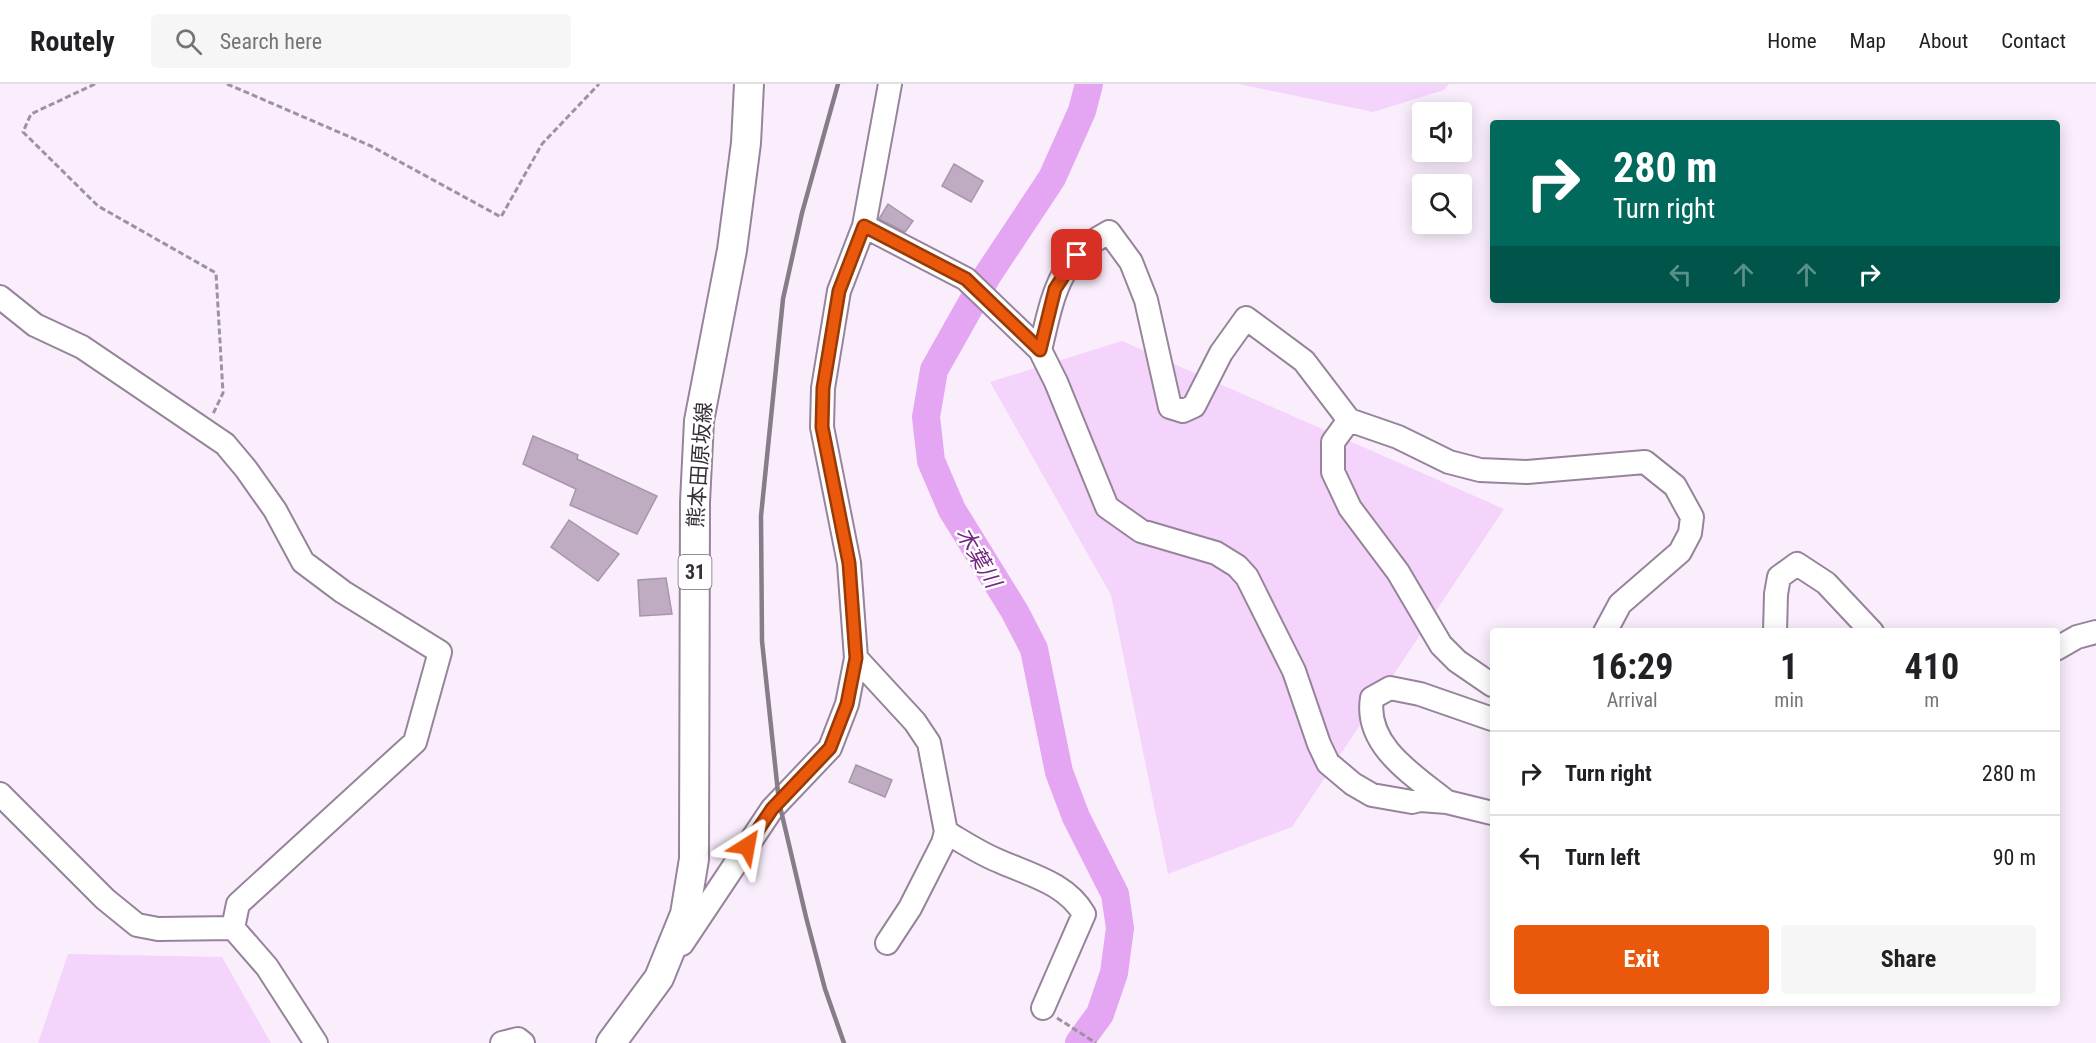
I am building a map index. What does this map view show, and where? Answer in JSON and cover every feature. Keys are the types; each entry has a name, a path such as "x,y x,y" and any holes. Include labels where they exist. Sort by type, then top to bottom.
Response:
{"main road":[{"name":"熊本田原坂線","path":"611,1043 659,978 686,914 694,859 695,502 699,421 732,250 746,142 749,84"}],"street":[{"path":"659,978 772,809 830,748 847,704 856,658 849,563 822,417 823,388 839,291 864,226 890,84"},
{"path":"864,226 966,279 1040,350 1056,382 1107,507 1141,531 1216,552 1237,566 1247,577 1294,671 1319,744 1328,763 1353,784 1372,795 1412,802 1419,800 1447,802 1490,813"},
{"path":"1040,350 1055,289 1067,267 1086,244 1109,231 1131,262 1146,300 1170,407 1183,411 1194,406 1221,353 1246,318 1305,361 1349,420 1398,437 1449,462 1480,470 1527,472 1645,462 1675,486 1692,517 1689,533 1680,552 1620,604 1607,628"},
{"path":"0,297 35,325 82,347 225,444 275,510 303,562 343,592 440,652 415,742 238,904 233,928"},
{"path":"1349,420 1333,442 1333,472 1350,508 1398,572 1441,645 1457,661 1490,684"},
{"path":"1775,628 1779,577 1797,564 1826,583 1868,628"},
{"path":"2060,647 2077,637 2096,632"},
{"path":"856,658 915,722 928,743 946,832 943,843 910,908 887,944"},
{"path":"1447,802 1396,762 1379,738 1369,715 1372,698 1390,688 1420,694 1490,717"},
{"path":"0,794 105,899 137,925 158,929 233,928 267,967 316,1043"},
{"path":"946,832 999,861 1025,870 1054,885 1078,905 1084,914 1043,1008"},
{"path":"502,1043 518,1039 523,1043"}],"path":[{"path":"95,84 31,114 24,132 98,206 216,273 223,393 204,431"},
{"path":"227,84 371,146 501,217 542,144 599,84"},
{"path":"1043,1008 1096,1043"}],"shaded area":[{"path":"1239,84 1449,84 1444,90 1373,112"},
{"path":"1122,341 1504,509 1292,827 1168,874 1111,595 990,382"},
{"path":"68,954 222,957 271,1043 38,1043"}],"building":[{"path":"954,164 983,181 971,202 942,186"},
{"path":"888,204 913,221 905,232 879,219"},
{"path":"533,436 578,455 577,459 657,496 637,534 570,505 576,489 523,464"},
{"path":"569,520 619,554 598,581 551,547"},
{"path":"666,578 672,614 640,616 638,580"},
{"path":"856,765 892,780 885,797 849,782"}],"waterway":[{"name":"木葉川","path":"1079,1043 1100,1014 1114,973 1120,928 1115,894 1076,817 1059,772 1034,649 1015,612 952,510 931,461 926,417 934,370 987,276 1052,178 1082,111 1089,84"}],"railway":[{"path":"838,84 802,213 783,299 761,516 762,641 779,802 825,989 844,1043"}],"route":[{"path":"747,846 772,809 830,748 847,704 856,658 849,563 822,427 823,388 839,291 864,226 966,279 1040,350 1055,289 1067,267 1077,255"}]}
